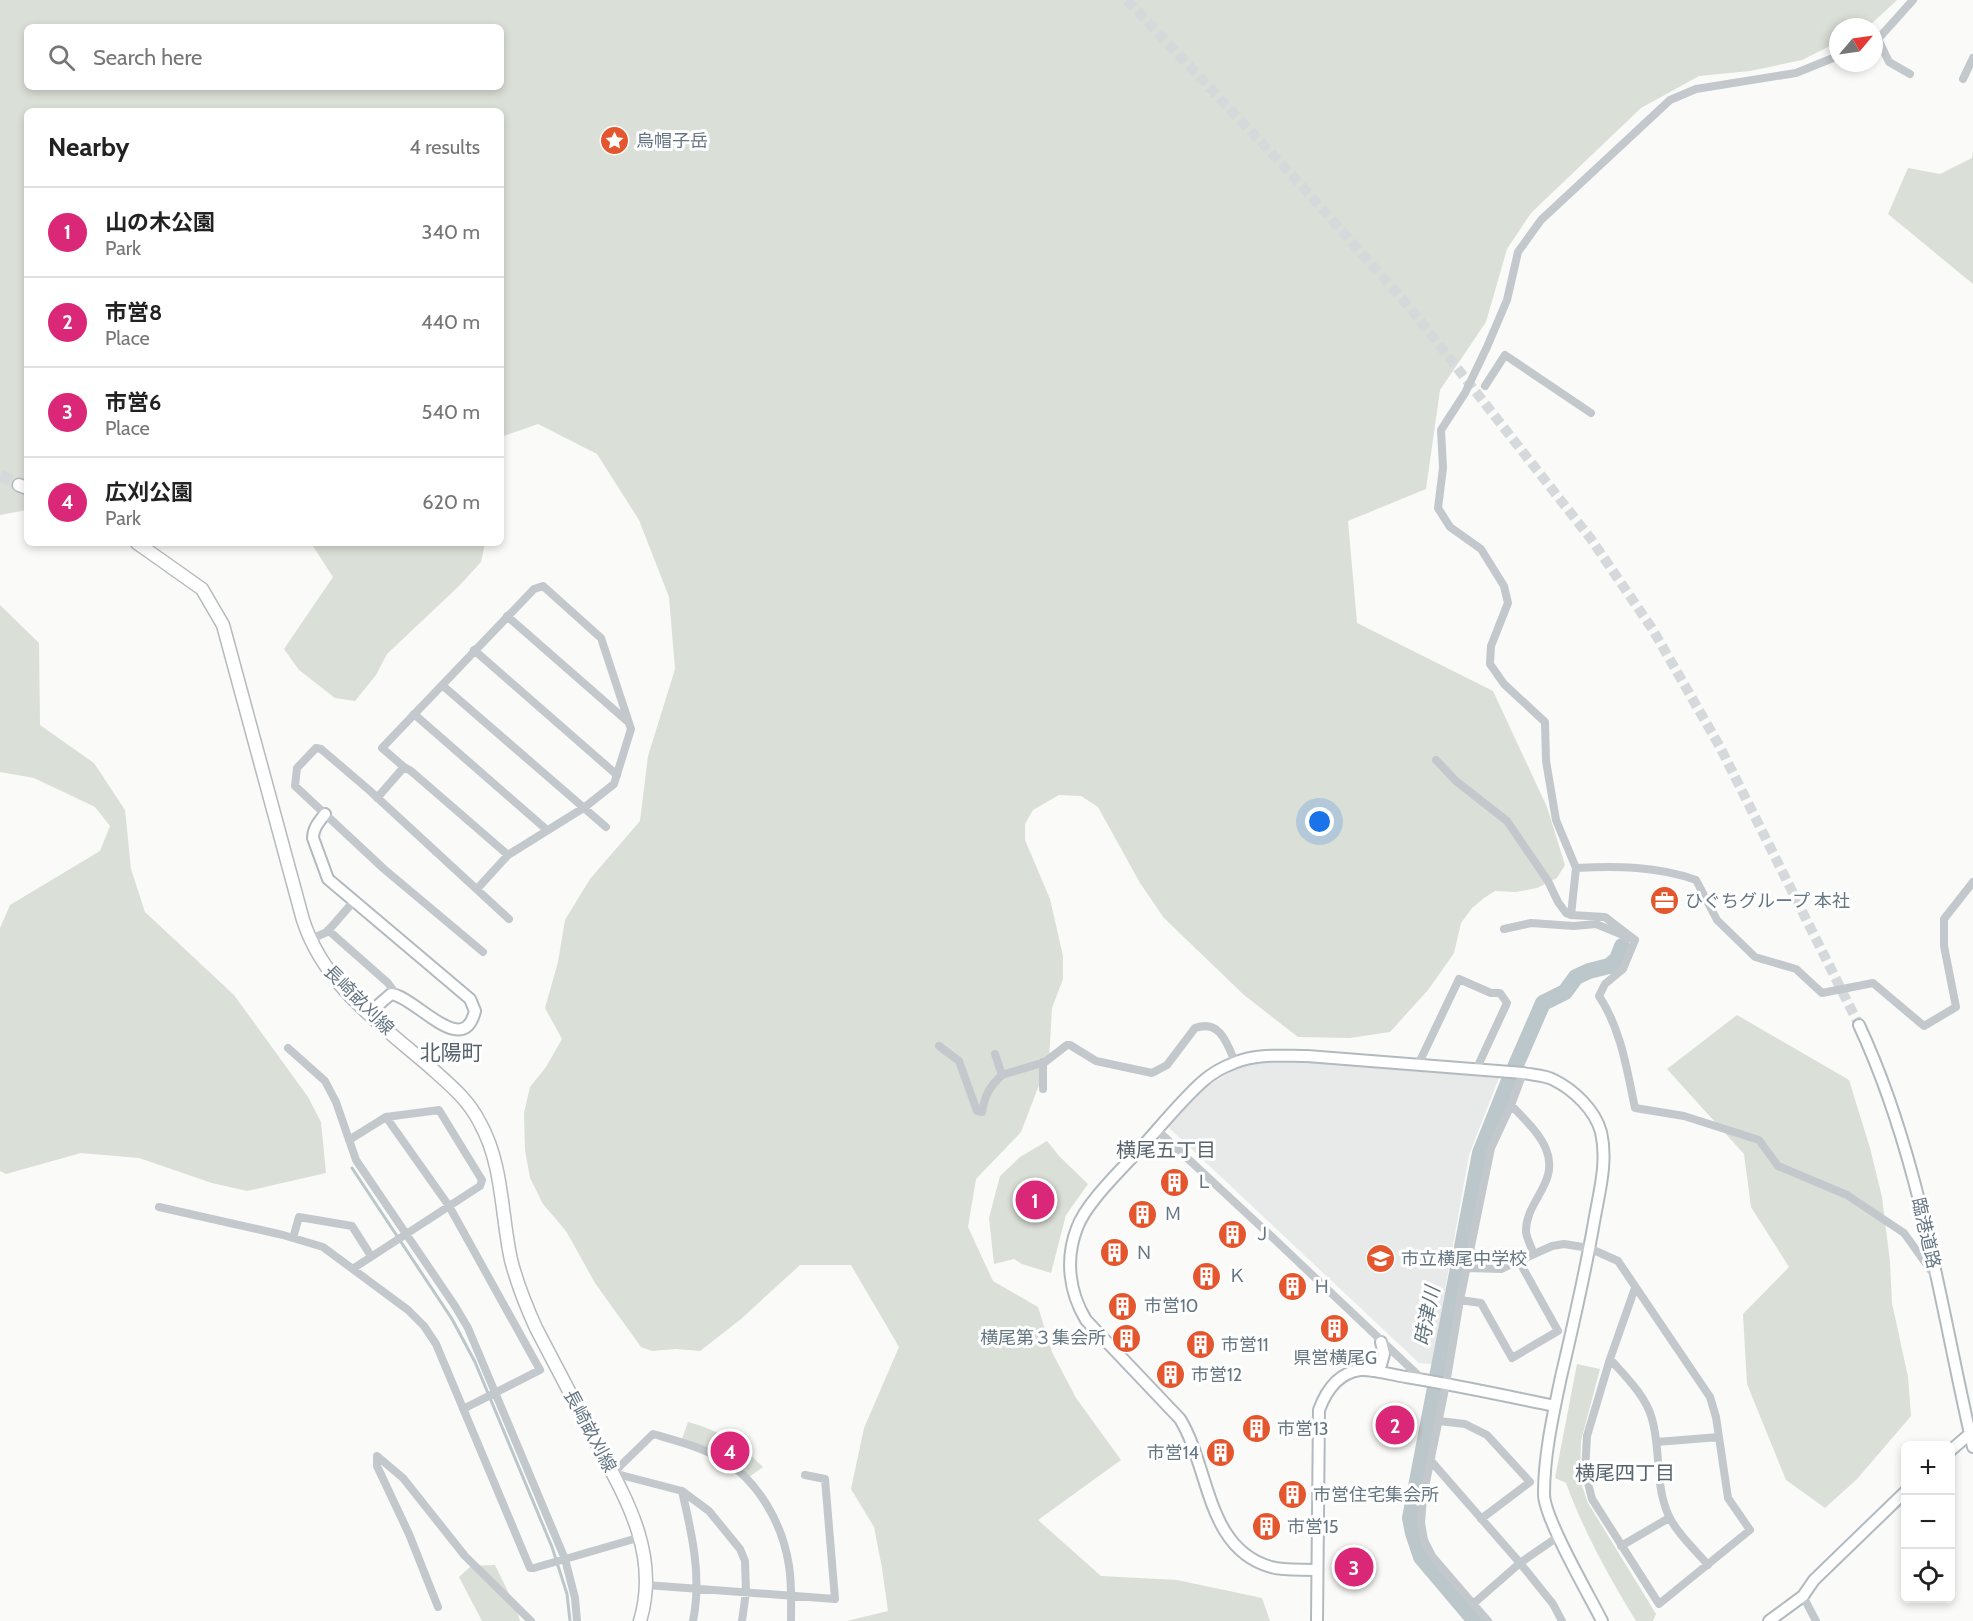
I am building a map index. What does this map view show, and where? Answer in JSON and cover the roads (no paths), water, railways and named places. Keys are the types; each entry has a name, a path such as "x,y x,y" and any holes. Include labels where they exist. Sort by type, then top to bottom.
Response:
{"main road":[{"name":"長崎畝刈線","path":"141,546 202,589 223,625 309,940 334,980 369,1014 459,1092 480,1122 494,1154 511,1260 524,1301 628,1502 641,1537 646,1562 646,1585 640,1621"}],"street":[{"path":"1883,32 1913,0"},
{"path":"1883,52 1889,62 1910,74"},
{"path":"1963,79 1973,58"},
{"path":"1571,915 1576,868 1556,820 1546,761 1545,722 1504,684 1490,664 1491,646 1508,603 1504,586 1481,549 1450,527 1438,508 1443,468 1441,430 1464,393 1487,347 1507,300 1518,252 1541,220 1670,100 1696,89 1796,73 1829,60"},
{"path":"1485,386 1505,355 1591,413"},
{"path":"477,889 508,855 585,807 614,784 631,729 601,638 543,586 534,589 507,616 382,748 508,855"},
{"path":"507,616 629,722"},
{"path":"474,650 617,775"},
{"path":"442,685 606,827"},
{"path":"414,714 547,830"},
{"path":"483,952 384,869 296,786 297,768 316,748 321,749 509,919"},
{"path":"1436,760 1456,781 1507,821 1548,881 1566,913 1605,917 1635,940"},
{"path":"377,798 404,767"},
{"path":"325,813 316,825 313,838 328,879 470,999 475,1011 470,1025 464,1029 445,1027 396,994 388,983 328,930"},
{"path":"1576,868 1615,866 1675,873 1696,880 1717,920 1755,957 1796,969 1822,993 1873,983 1924,1026 1956,1007 1944,946 1944,919 1973,882"},
{"path":"309,940 327,932 354,901"},
{"path":"1504,929 1531,923 1574,927 1596,924 1635,940"},
{"path":"1635,940 1623,969 1605,984 1599,996 1607,1008 1622,1049 1635,1108 1684,1116 1759,1140 1778,1166 1847,1195 1904,1233 1938,1280"},
{"path":"1418,1065 1459,979 1491,993 1500,993 1507,1003 1476,1070"},
{"path":"369,1014 387,996 396,994"},
{"name":"臨港道路","path":"1859,1025 1891,1101 1910,1165 1938,1280 1973,1447"},
{"path":"939,1046 960,1061 977,1111 982,1112 985,1095 1002,1075 1043,1062 1067,1045 1096,1061 1152,1073 1167,1065 1191,1031 1200,1026 1212,1026 1227,1042 1235,1062"},
{"path":"288,1048 325,1081 336,1102 356,1160 464,1321 564,1559 575,1598 577,1621"},
{"path":"995,1054 1002,1075"},
{"path":"1317,1570 1272,1567 1246,1556 1237,1548 1220,1524 1188,1433 1180,1419 1086,1320 1077,1306 1071,1284 1070,1257 1077,1228 1087,1209 1156,1130 1203,1081 1235,1062 1277,1055 1522,1073 1552,1078 1578,1097 1594,1117 1604,1149 1604,1167 1555,1406 1546,1462 1544,1497 1551,1521 1602,1621"},
{"path":"1043,1062 1043,1089"},
{"path":"1488,1621 1432,1556 1424,1540 1420,1523 1460,1300 1491,1148 1512,1105 1522,1073"},
{"path":"1512,1105 1539,1137 1550,1165 1548,1178 1528,1218 1526,1233 1533,1254"},
{"path":"349,1140 386,1117 439,1110 482,1180 480,1185 354,1268"},
{"path":"386,1117 449,1206 540,1371 464,1409"},
{"path":"1156,1130 1422,1379"},
{"path":"159,1208 293,1238 323,1247 408,1310 424,1326 436,1344 530,1568 641,1537"},
{"path":"293,1238 299,1217 352,1226 371,1256"},
{"path":"1468,1268 1501,1269 1552,1246 1564,1245 1589,1248 1618,1261 1710,1397 1719,1437 1728,1498 1750,1530 1659,1604 1592,1499 1585,1471 1587,1436 1610,1359 1635,1288"},
{"path":"1460,1300 1481,1303 1512,1358 1558,1331 1519,1262"},
{"path":"1372,1371 1381,1365 1384,1354 1381,1342"},
{"path":"1610,1359 1644,1402 1652,1417 1663,1501 1669,1518 1708,1565"},
{"path":"1317,1621 1319,1410 1324,1395 1331,1385 1359,1370 1372,1371 1555,1406"},
{"path":"1439,1421 1465,1424 1487,1435 1530,1482 1481,1520"},
{"path":"1955,1446 1971,1432"},
{"path":"613,1473 653,1434 689,1444 725,1461 745,1478 776,1518 789,1566 791,1621"},
{"path":"1657,1442 1719,1437"},
{"path":"438,1607 410,1534 377,1466 377,1456 403,1478 465,1556 531,1621"},
{"path":"1431,1461 1520,1563 1552,1604 1562,1621"},
{"path":"613,1473 682,1491 709,1511 740,1549 745,1561 746,1592 742,1621"},
{"path":"646,1585 835,1599 825,1479 805,1475"},
{"path":"682,1491 694,1545 696,1588 693,1621"},
{"path":"1769,1621 1803,1596 1814,1580 1901,1495"},
{"path":"1621,1546 1669,1518"},
{"path":"1473,1604 1520,1563 1559,1536"},
{"path":"1803,1596 1816,1621"}],"waterway":[{"name":"時津川","path":"1475,1621 1421,1557 1410,1518 1480,1153 1543,1003 1565,992 1576,977 1609,966 1617,959 1622,946"},
{"path":"352,1168 452,1319 475,1362 552,1547 567,1594 570,1621"}],"tunnel":[{"path":"1127,0 1292,175 1411,309 1591,539 1653,630 1720,747 1859,1025"},
{"path":"0,475 19,485"}],"place":[{"name":"烏帽子岳","path":"615,141"},
{"name":"ひぐちグループ 本社","path":"1664,901"},
{"name":"Ｌ","path":"1174,1182"},
{"name":"山の木公園","path":"1035,1200"},
{"name":"Ｍ","path":"1143,1214"},
{"name":"Ｊ","path":"1232,1234"},
{"name":"Ｎ","path":"1114,1253"},
{"name":"市立横尾中学校","path":"1380,1259"},
{"name":"Ｋ","path":"1207,1276"},
{"name":"Ｈ","path":"1292,1287"},
{"name":"市営10","path":"1123,1306"},
{"name":"県営横尾G","path":"1335,1329"},
{"name":"横尾第３集会所","path":"1127,1338"},
{"name":"市営11","path":"1200,1345"},
{"name":"市営12","path":"1170,1375"},
{"name":"市営8","path":"1395,1425"},
{"name":"市営13","path":"1256,1429"},
{"name":"広刈公園","path":"730,1451"},
{"name":"市営14","path":"1220,1453"},
{"name":"市営住宅集会所","path":"1292,1495"},
{"name":"市営15","path":"1266,1527"},
{"name":"市営6","path":"1354,1567"}],"district":[{"name":"北陽町","path":"451,1052"},
{"name":"横尾五丁目","path":"1166,1150"},
{"name":"横尾四丁目","path":"1625,1473"}]}
